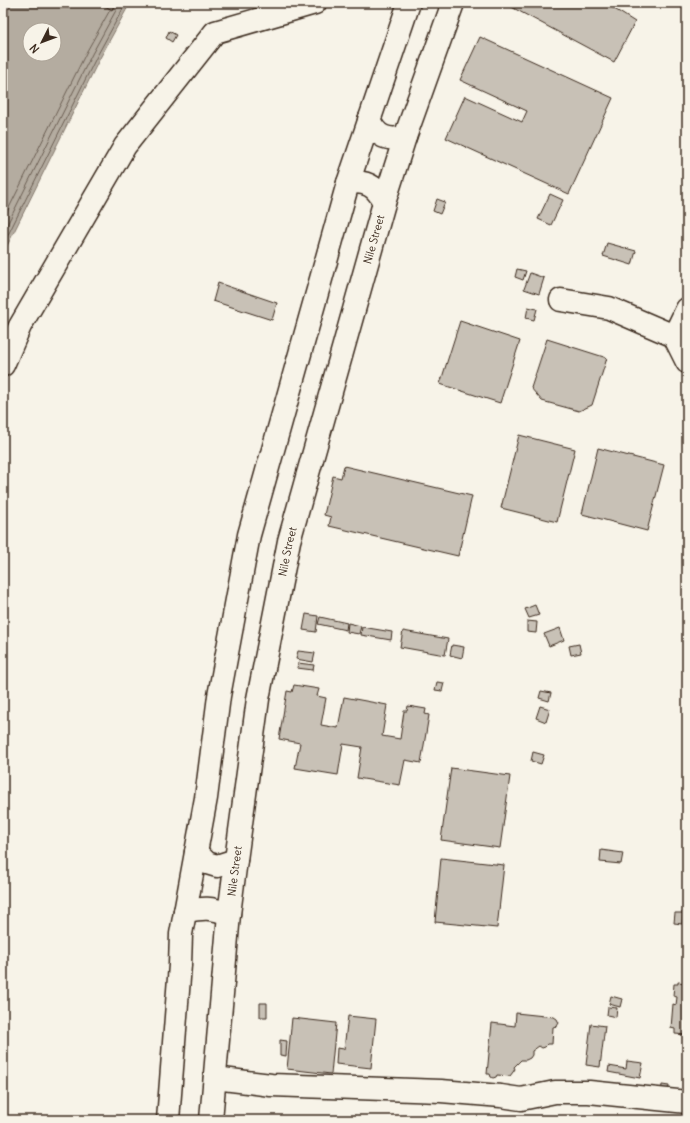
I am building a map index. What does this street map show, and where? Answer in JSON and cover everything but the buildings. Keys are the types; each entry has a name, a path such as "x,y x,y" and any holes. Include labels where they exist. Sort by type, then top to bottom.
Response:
{"main road":[{"path":"3,365 20,326 125,146 215,32 316,3"},
{"path":"168,1120 181,934 206,798 219,696 249,535 348,183 409,3"},
{"name":"Nile Street","path":"211,1120 229,914 236,860 258,699 289,541 384,203 405,138 453,3"},
{"path":"369,120 373,128 380,134 388,138 405,138"},
{"path":"348,183 357,181 366,183 374,188 384,203"},
{"path":"561,300 609,308 674,336 687,362"},
{"path":"674,336 687,309"},
{"path":"196,852 207,863 217,866 236,860"},
{"path":"185,912 203,908 216,909 229,914"},
{"path":"215,1078 271,1085 441,1091 521,1099 555,1092 589,1092 687,1102"}],"water":[{"path":"3,3 130,3 100,58 3,254"}]}
